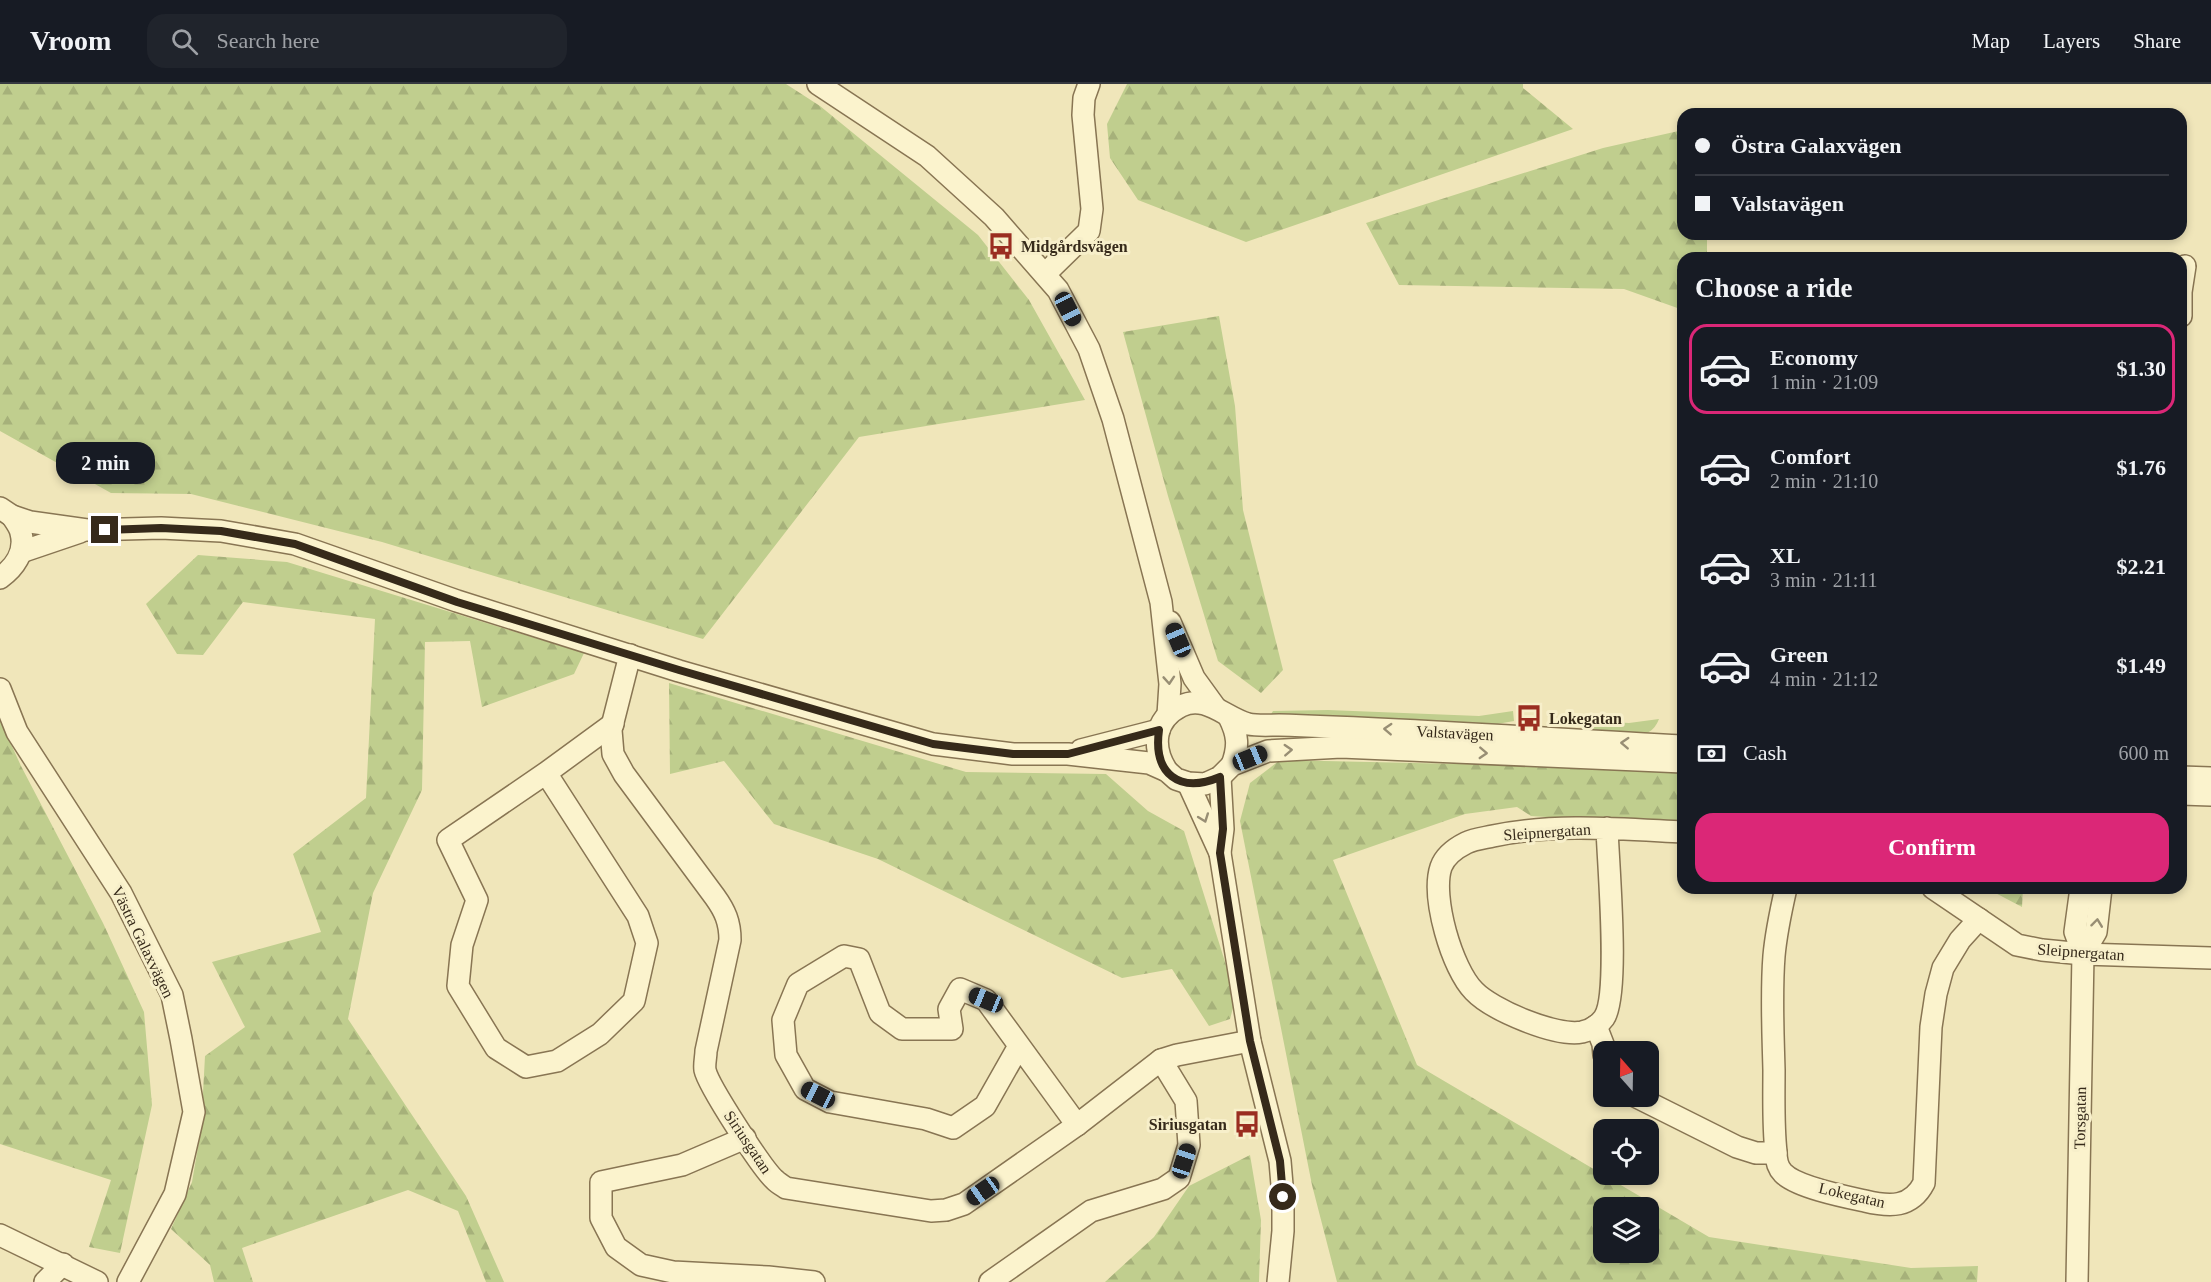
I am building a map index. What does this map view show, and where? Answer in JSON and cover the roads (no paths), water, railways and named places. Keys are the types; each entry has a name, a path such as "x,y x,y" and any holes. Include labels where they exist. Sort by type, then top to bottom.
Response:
{"street":[{"path":"818,84 927,156 994,217 1058,290 1089,349 1113,419 1161,602 1170,684 1156,747 1159,759 1167,771"},
{"path":"1045,274 1089,231 1092,209 1083,115 1084,98 1089,84"},
{"name":"Valstavägen","path":"6,512 21,533 21,552 87,530"},
{"name":"Valstavägen","path":"6,512 30,522 87,530 161,528 221,531 295,544 457,602 933,744 1013,754 1068,754 1149,763 1167,771 1176,779 1188,783 1204,784 1268,751 1341,747 1677,762"},
{"path":"0,578 13,568 21,552"},
{"path":"1161,602 1194,678 1237,732 1238,749 1226,771 1220,853"},
{"name":"Siriusgatan","path":"630,655 612,724 613,754 624,774 715,897 730,925 730,940 706,1051 705,1070 709,1081 745,1138 774,1180 786,1188 931,1211 946,1210 964,1204 1077,1125 1161,1060 1250,1041"},
{"name":"Västra Galaxvägen","path":"0,689 17,732 121,893 172,995 182,1039 194,1112 175,1194 128,1282"},
{"name":"Valstavägen","path":"1068,754 1163,722 1182,706 1198,703 1250,724 1677,746"},
{"path":"546,773 639,916 647,943 634,1001 600,1035 557,1061 526,1067 496,1048 458,986 462,945 477,900 448,840 546,773 612,724"},
{"path":"2187,777 2211,778"},
{"path":"1188,783 1220,853 1250,1041 1280,1161 1283,1220 1278,1282"},
{"path":"2187,794 2211,795"},
{"name":"Sleipnergatan","path":"1607,828 1612,965 1611,998 1605,1016 1596,1026 1581,1032 1560,1031 1489,1005 1473,991 1459,972 1449,945 1438,880 1442,865 1450,853 1468,842 1512,832 1607,828 1677,832"},
{"name":"Lokegatan","path":"1785,894 1774,954 1772,1005 1778,1165 1784,1174 1824,1191 1869,1202 1904,1203 1919,1194 1924,1184 1931,1027 1936,994 1943,968 1960,940 1978,919"},
{"name":"Sleipnergatan","path":"1942,894 2018,945 2083,954 2211,958"},
{"name":"Torsgatan","path":"2077,1282 2083,954 2075,932 2080,894"},
{"name":"Torsgatan","path":"2083,954 2096,932 2100,894"},
{"path":"1019,1046 985,1106 953,1128 926,1119 830,1102 805,1089 786,1055 783,1020 798,984 844,956 859,959 880,1013 902,1029 952,1029 949,1009 960,989 986,1000 1077,1125"},
{"path":"1596,1026 1602,1041"},
{"path":"990,1282 1090,1211 1163,1189 1179,1178 1189,1144 1186,1101 1161,1060"},
{"path":"1657,1107 1737,1147 1756,1153 1776,1153"},
{"path":"745,1138 682,1165 601,1182 600,1218 616,1247 641,1266 673,1272 814,1282"},
{"path":"0,1236 97,1282"},
{"path":"45,1282 63,1264"}],"place":[{"name":"Midgårdsvägen","path":"1001,246"},
{"name":"Lokegatan","path":"1529,718"},
{"name":"Siriusgatan","path":"1247,1124"}]}
